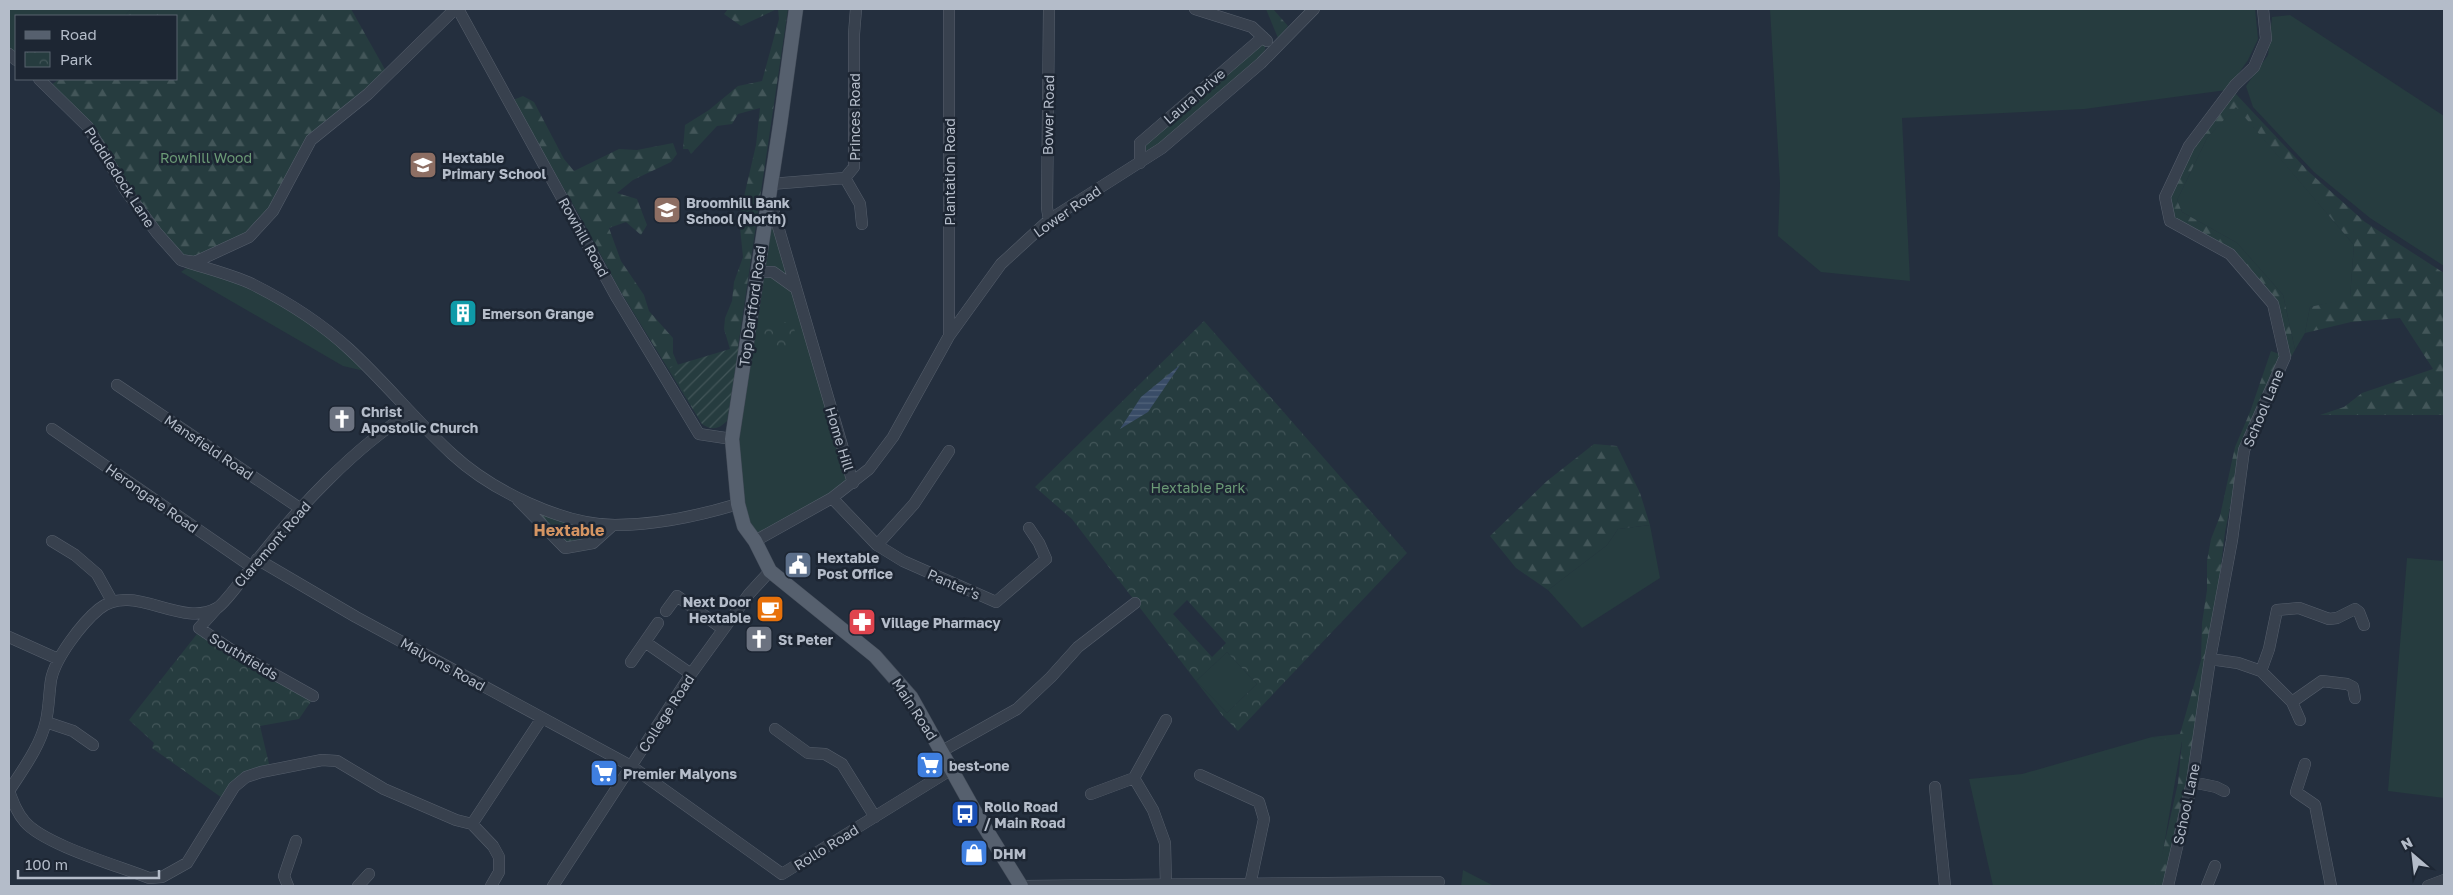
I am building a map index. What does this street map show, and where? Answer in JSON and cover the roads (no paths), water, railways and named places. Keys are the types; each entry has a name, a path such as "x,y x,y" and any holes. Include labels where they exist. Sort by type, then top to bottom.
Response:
{"main road":[{"name":"Top Dartford Road","path":"755,541 744,526 738,504 732,439 796,9"},
{"name":"Main Road","path":"755,541 770,571 875,656 911,697 1021,886"}],"street":[{"path":"181,260 195,262 249,236 273,211 311,140 368,94 456,9"},
{"name":"Rowhill Road","path":"456,9 618,298 699,434 732,439"},
{"name":"Princes Road","path":"770,190 845,178 854,167 854,34 856,9"},
{"name":"Plantation Road","path":"949,9 949,336"},
{"name":"Bower Road","path":"1049,9 1047,208 1050,220"},
{"path":"1195,9 1252,27 1275,48"},
{"name":"Lower Road","path":"853,483 869,469 893,437 949,336 1001,264 1050,220 1162,148 1236,86 1314,9"},
{"name":"School Lane","path":"2168,886 2192,782 2210,659 2232,540 2244,450 2286,356 2272,304 2230,254 2170,221 2165,197 2189,146 2235,85 2254,67 2266,40 2263,9"},
{"name":"Laura Drive","path":"1140,163 1140,143 1263,37"},
{"name":"Puddledock Lane","path":"41,80 88,126 126,192 157,233 181,260"},
{"path":"845,178 860,204 862,224"},
{"name":"Home Hill","path":"755,541 832,498 853,483 794,287 770,190"},
{"path":"181,260 251,284 299,311 349,349 454,456 493,486 516,498 574,519 613,525 693,516 738,504"},
{"path":"757,272 773,272 794,287"},
{"name":"Mansfield Road","path":"117,385 301,509"},
{"name":"Claremont Road","path":"217,608 301,509 384,428 410,413"},
{"name":"Herongate Road","path":"52,429 255,563"},
{"path":"877,545 914,504 949,451"},
{"path":"516,498 565,548 593,543 613,525"},
{"name":"Panter's","path":"832,498 877,545 903,561 996,602 1046,559 1039,543 1029,528"},
{"path":"52,541 76,555 97,574 112,602"},
{"name":"Malyons Road","path":"255,563 631,766"},
{"name":"College Road","path":"557,885 691,674 770,571"},
{"path":"666,611 677,596 724,629"},
{"path":"217,608 195,614 133,601 112,602 100,608 58,659 51,678 46,722 31,758 9,791 14,806 25,823 39,834 57,844 162,882 187,863 234,787 246,777 261,772 322,760 337,760 384,789 456,820 472,824 493,846 499,857 499,872 492,886"},
{"path":"942,751 1017,709 1051,677 1078,647 1135,603"},
{"name":"Southfields","path":"217,608 199,628 233,651 313,696"},
{"path":"2260,671 2269,650 2277,610 2299,608 2329,619 2337,618 2355,609 2359,612 2364,625"},
{"path":"631,662 658,623"},
{"path":"9,636 58,659"},
{"path":"645,642 691,674"},
{"path":"2210,659 2238,663 2260,671 2292,702 2300,720"},
{"path":"2292,702 2322,681 2347,684 2353,688 2355,698"},
{"path":"472,824 542,718"},
{"path":"1091,794 1134,778 1166,720"},
{"path":"46,722 73,731 94,745"},
{"path":"83,738 91,728"},
{"path":"775,730 795,738 808,753 825,754 842,764 875,817"},
{"path":"2306,764 2296,792 2315,805 2331,886"},
{"name":"Rollo Road","path":"631,766 782,874 952,770"},
{"path":"1200,775 1259,802 1264,819 1250,885"},
{"path":"1134,778 1153,810 1165,843 1166,886"},
{"path":"2192,782 2216,787 2224,791"},
{"path":"1934,787 1945,886"},
{"path":"288,886 284,876 296,841"},
{"path":"2207,886 2215,866"},
{"path":"358,886 370,874"},
{"path":"2428,886 2444,880"},
{"path":"1021,886 1439,882"}],"water":[{"path":"1180,365 1148,412 1120,429 1141,397"}],"place":[{"name":"Hextable Primary School","path":"423,165"},
{"name":"Broomhill Bank School (North)","path":"667,210"},
{"name":"Emerson Grange","path":"463,313"},
{"name":"Christ Apostolic Church","path":"342,419"},
{"name":"Hextable Post Office","path":"798,565"},
{"name":"Next Door Hextable","path":"770,609"},
{"name":"Village Pharmacy","path":"862,622"},
{"name":"St Peter","path":"759,639"},
{"name":"best-one","path":"930,765"},
{"name":"Premier Malyons","path":"604,773"},
{"name":"Rollo Road / Main Road","path":"965,814"},
{"name":"DHM","path":"974,853"}],"district":[{"name":"Hextable","path":"569,530"}],"park label":[{"name":"Rowhill Wood","path":"206,157"},
{"name":"Hextable Park","path":"1198,487"}]}
